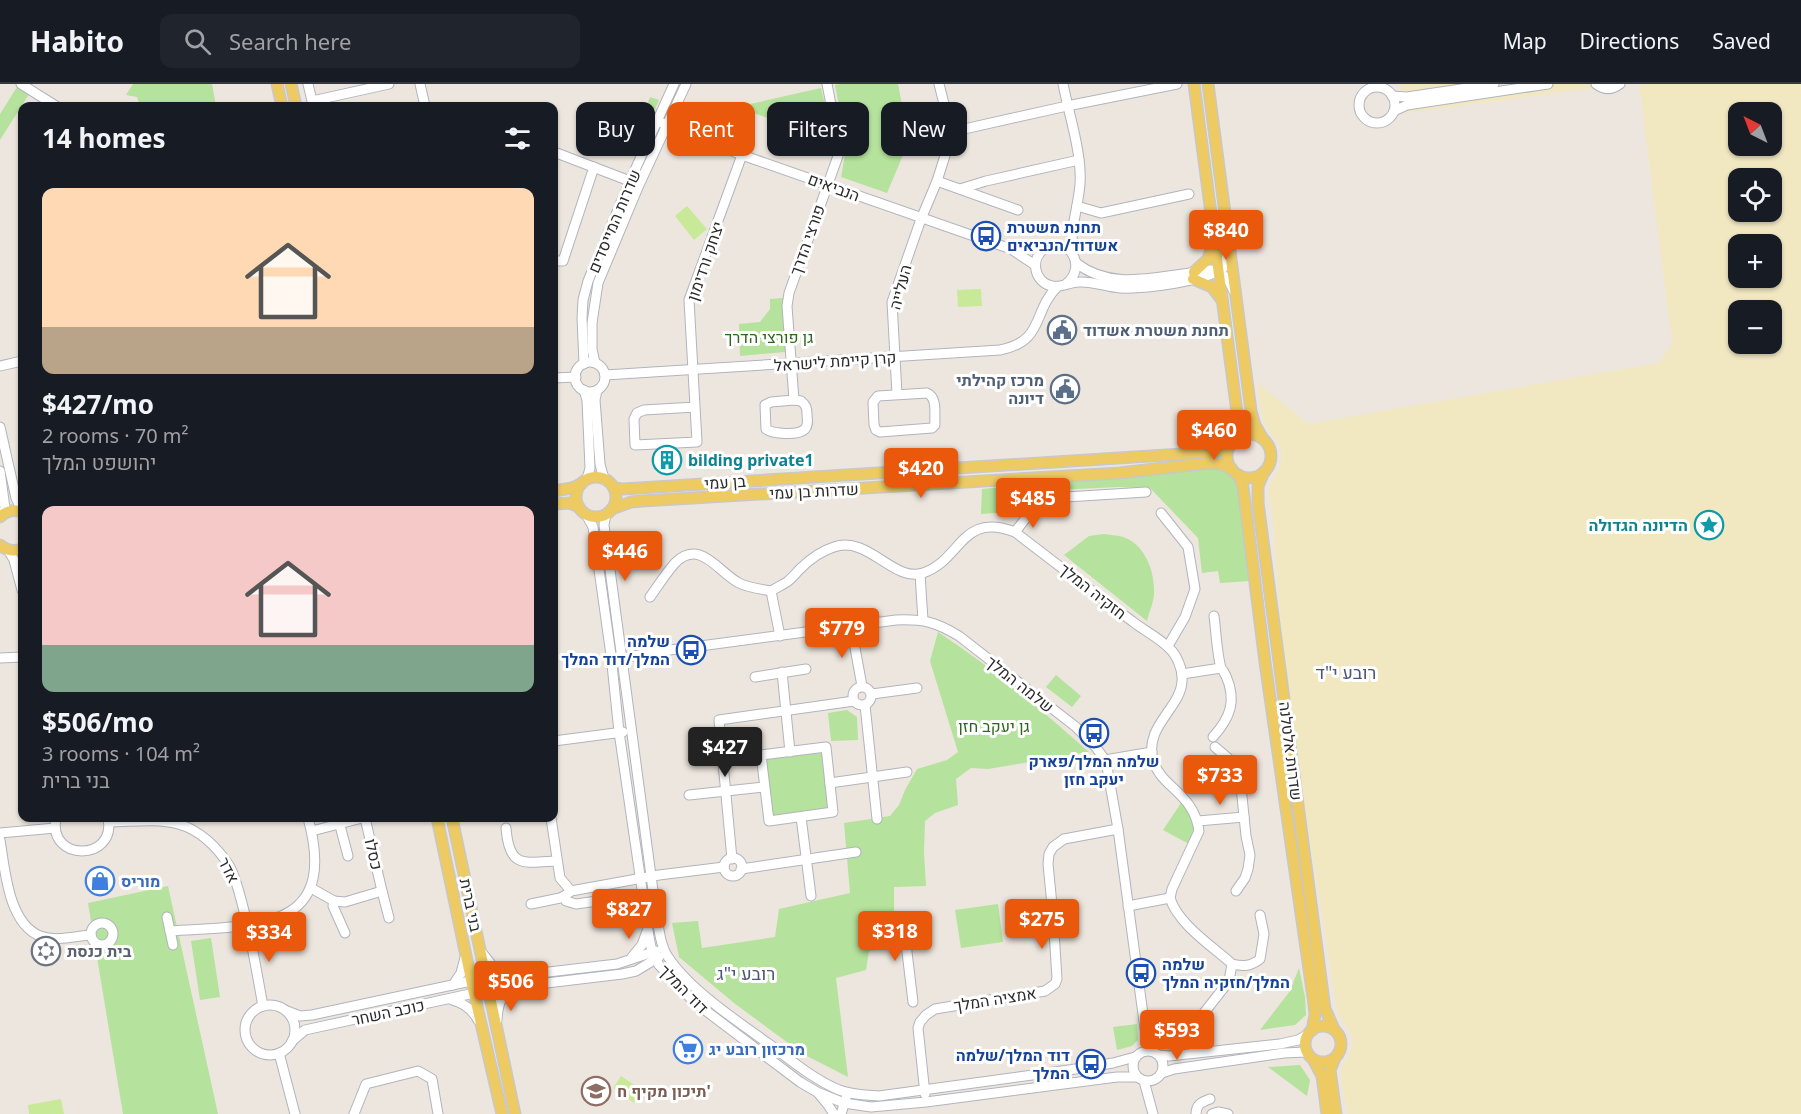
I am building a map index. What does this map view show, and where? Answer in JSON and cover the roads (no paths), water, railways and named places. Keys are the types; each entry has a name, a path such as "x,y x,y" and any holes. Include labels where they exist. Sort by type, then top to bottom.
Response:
{"main road":[{"path":"277,84 281,102"},
{"path":"291,84 295,102"},
{"path":"1194,84 1237,412 1237,434 1228,457 1235,472 1251,477 1264,472 1270,461 1271,453 1255,425 1251,411 1208,84"},
{"path":"1213,237 1208,259 1193,276 1212,287 1222,301"},
{"path":"1232,443 1240,436 1248,434 1263,439"},
{"name":"בן עמי","path":"614,488 1214,452 1226,449 1232,443"},
{"name":"שדרות בן עמי","path":"609,511 631,502 642,501 1108,473 1209,463 1222,464 1235,472"},
{"name":"שדרות אלטלנה","path":"1235,472 1243,487 1314,1004 1315,1015 1309,1033"},
{"name":"שדרות אלטלנה","path":"1264,472 1258,486 1258,503 1325,1009 1334,1029"},
{"path":"558,490 572,488 596,477 604,479 614,488 616,496 609,511 596,517 570,503 558,504"},
{"path":"583,511 577,492 585,481"},
{"path":"1,515 13,510 18,511"},
{"name":"בני ברית","path":"438,822 502,1114"},
{"name":"בני ברית","path":"453,822 515,1114"},
{"path":"1327,1114 1322,1076 1305,1044 1309,1033 1323,1026 1334,1029 1341,1041 1340,1050 1330,1070 1336,1114"},
{"path":"1310,1056 1325,1062 1335,1058"}],"street":[{"path":"21,84 50,102"},
{"path":"308,84 312,101 389,84"},
{"path":"420,84 424,102"},
{"name":"שדרות המייסדים","path":"595,363 592,349 592,323 598,283 657,122 674,84"},
{"name":"שדרות המייסדים","path":"678,102 686,84"},
{"name":"פורצי הדרך","path":"794,400 787,306 789,293 838,156 838,141 827,84"},
{"path":"939,84 944,102"},
{"path":"1063,84 1079,160 1080,183 1077,206 1066,237 1058,245 1041,251 1035,265 1042,281 1052,286 1080,281 1118,288 1139,288 1193,276 1208,270 1224,275 1235,294"},
{"path":"967,128 1177,84"},
{"path":"1392,96 1407,97 1494,84"},
{"path":"1394,111 1395,103 1392,96 1383,88 1370,89 1360,99 1359,107 1365,119 1373,123 1381,123 1387,120 1394,111 1407,105 1548,84"},
{"path":"1596,84 1609,89 1620,84"},
{"name":"הנביאים","path":"657,122 667,126"},
{"name":"שדרות המייסדים","path":"584,364 582,318 583,300 588,281 634,183 667,128"},
{"path":"558,154 634,183"},
{"name":"יצחק ורדימון","path":"695,407 644,410 637,413 634,419 635,445 698,442 689,300 742,156"},
{"name":"הנביאים","path":"745,156 1011,249 1035,265"},
{"name":"העלייה","path":"897,394 892,302 945,156"},
{"path":"960,189 1079,160"},
{"path":"558,261 563,261 594,167"},
{"path":"937,181 1018,210"},
{"path":"1077,206 1101,213 1189,194"},
{"path":"1062,285 1076,273 1072,224"},
{"path":"1058,245 1092,273 1109,278 1193,276"},
{"name":"הנביאים","path":"1011,249 1041,251"},
{"path":"1218,272 1225,266 1229,250"},
{"name":"קרן קיימת לישראל","path":"1042,281 1043,309"},
{"name":"קרן קיימת לישראל","path":"605,375 1000,351 1012,348 1025,340 1034,330 1051,292 1062,285"},
{"path":"595,363 602,368 605,375 604,384 597,390 589,392 578,385 577,371 584,364 595,363"},
{"path":"0,374 5,365"},
{"path":"558,378 576,377"},
{"path":"584,390 590,468 585,481"},
{"path":"597,390 595,400 600,464 604,479"},
{"path":"927,393 931,395 934,398 935,425 927,429 880,432 876,430 873,402 878,396 897,394 927,393"},
{"path":"794,400 801,401 807,409 808,425 805,429 798,432 774,434 766,429 765,405 771,402 794,400"},
{"path":"0,427 18,502"},
{"path":"0,471 5,508 1,515"},
{"path":"650,597 676,562 688,555 698,554 706,557 739,582 754,589 771,591 788,581 819,554 842,545 861,548 898,569 920,574 937,566 960,541 976,530 999,527 1015,532 1029,514 1050,498 1146,492"},
{"name":"דוד המלך","path":"583,511 593,527 647,928 654,956 667,974 693,1001 790,1075 817,1092 848,1107 926,1102 1085,1080 1127,1076 1140,1079"},
{"name":"דוד המלך","path":"609,511 604,525 659,933 664,951 682,974 732,1018 810,1074 849,1094 879,1096 1069,1070 1113,1063 1138,1055"},
{"path":"1161,513 1188,547 1195,589 1185,617 1168,646"},
{"name":"חזקיה המלך","path":"1015,532 1168,646 1182,674"},
{"path":"4,547 14,560 18,575"},
{"path":"920,574 923,620"},
{"path":"771,591 780,636"},
{"path":"1213,736 1225,724 1231,696 1221,668 1214,616"},
{"name":"שלמה המלך","path":"611,655 655,652 896,620 923,620 959,636 1089,738 1105,760 1118,829 1145,1029 1156,1053"},
{"path":"851,626 862,686"},
{"path":"0,658 18,657"},
{"path":"1221,668 1182,674 1180,692 1157,729 1152,752 1154,762 1160,772 1192,807 1198,821 1199,831 1170,898 1173,906 1188,926 1232,964 1241,967 1252,965 1260,959 1264,934 1260,915"},
{"path":"755,676 806,669"},
{"path":"782,672 790,752"},
{"path":"732,859 719,720 854,701 859,705 866,705 872,694 869,689 862,686"},
{"path":"854,701 854,692 862,686"},
{"path":"872,694 917,688"},
{"path":"866,705 877,819"},
{"path":"558,740 632,731"},
{"path":"826,747 833,812 769,821 761,755 790,752 826,747"},
{"path":"1215,747 1235,766 1240,777 1250,855 1245,878 1236,891"},
{"path":"1105,760 1152,752"},
{"path":"830,783 907,772"},
{"path":"689,795 765,787"},
{"path":"801,817 811,896"},
{"path":"1198,821 1244,817"},
{"path":"56,822 57,835 65,846 78,851 87,851 100,845 105,838 109,822"},
{"name":"אדר","path":"183,822 219,852 237,884 248,926 263,1006"},
{"path":"170,931 248,926 288,913 304,899 311,888 316,852 309,822"},
{"name":"כסלו","path":"312,831 335,822"},
{"name":"כסלו","path":"338,822 348,856"},
{"name":"כסלו","path":"364,822 389,918"},
{"path":"551,822 560,878 569,893 567,901 576,904 612,899"},
{"path":"0,832 55,828"},
{"path":"506,828 507,846 514,856 524,863 556,861"},
{"name":"אמציה המלך","path":"926,1102 918,1028 920,1022 935,1009 1045,991 1055,984 1057,979 1049,854 1053,847 1064,838 1118,829"},
{"path":"0,840 4,885 17,914 27,926 39,935 57,938 91,935"},
{"path":"741,869 856,852"},
{"path":"732,859 739,861 741,869 737,875 730,876 724,867 726,861 732,859"},
{"path":"531,904 560,898 569,893 640,878 724,867"},
{"path":"311,888 334,901 333,906 345,933"},
{"name":"כסלו","path":"334,901 345,902 382,891"},
{"path":"1128,906 1170,898"},
{"path":"167,917 173,945"},
{"path":"903,919 913,1002"},
{"path":"628,961 638,952 647,928"},
{"path":"481,951 494,968 510,976"},
{"path":"636,971 664,951"},
{"path":"453,985 461,973 466,952"},
{"path":"487,985 510,976 598,967 654,956"},
{"path":"1182,1041 1229,981 1232,964"},
{"path":"487,985 513,987 652,970 667,974"},
{"name":"כוכב השחר","path":"287,1011 300,1016 312,1015 471,981 487,985"},
{"name":"כוכב השחר","path":"292,1041 305,1030 474,993 487,985"},
{"path":"496,1029 499,1001 513,987"},
{"path":"447,999 461,1002 472,1010 482,1026"},
{"path":"271,1005 287,1011 295,1033 289,1046 279,1053 271,1054 255,1050 246,1036 246,1024 252,1012 263,1006 271,1005"},
{"name":"שלמה המלך","path":"1138,1055 1145,1029"},
{"path":"1153,1111 1140,1079 1133,1070 1138,1055 1145,1051 1169,1056 1280,1044 1298,1040 1309,1033"},
{"path":"279,1053 296,1114"},
{"path":"1153,1111 1163,1063 1156,1053"},
{"path":"1140,1079 1159,1076 1174,1069 1284,1053 1310,1056"},
{"path":"354,1114 366,1084 418,1071 432,1079 438,1114"},
{"path":"817,1092 834,1114"},
{"path":"841,1114 848,1107 849,1094"},
{"path":"1196,1114 1199,1104 1210,1099"},
{"path":"861,1114 871,1107"},
{"path":"1212,1114 1218,1112 1228,1114"}],"place":[{"name":"תחנת משטרת אשדוד/הנביאים","path":"986,236"},
{"name":"תחנת משטרת אשדוד","path":"1062,330"},
{"name":"מרכז קהילתי דיונה","path":"1065,389"},
{"name":"bilding private1","path":"667,460"},
{"name":"הדיונה הגדולה","path":"1709,525"},
{"name":"שלמה המלך/דוד המלך","path":"691,650"},
{"name":"שלמה המלך/פארק יעקב חזן","path":"1094,733"},
{"name":"מוריס","path":"100,881"},
{"name":"בית כנסת","path":"46,951"},
{"name":"שלמה המלך/חזקיה המלך","path":"1141,973"},
{"name":"מרכזון רובע יג","path":"688,1049"},
{"name":"דוד המלך/שלמה המלך","path":"1091,1064"},
{"name":"תיכון מקיף ח'","path":"596,1091"}],"district":[{"name":"רובע י\"ד","path":"1346,672"},
{"name":"רובע י\"ג","path":"746,973"}],"park label":[{"name":"גן פורצי הדרך","path":"769,337"},
{"name":"גן יעקב חזן","path":"994,726"}]}
